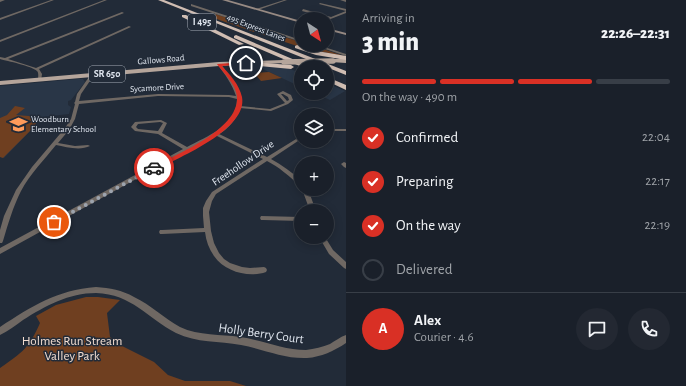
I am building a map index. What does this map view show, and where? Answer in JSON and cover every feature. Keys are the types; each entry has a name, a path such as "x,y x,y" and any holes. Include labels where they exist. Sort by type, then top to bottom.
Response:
{"highway":[{"path":"166,0 304,50 346,61"},
{"name":"I 495","path":"166,0 346,70"},
{"path":"156,1 294,67"},
{"name":"I 495","path":"156,1 294,62"},
{"name":"495 Express Lanes","path":"156,1 305,60"},
{"name":"495 Express Lanes","path":"156,1 346,77"},
{"path":"239,63 285,64"},
{"name":"495 Express Lanes","path":"334,72 346,77"},
{"path":"334,80 346,86"}],"main road":[{"name":"Gallows Road","path":"334,62 346,61"},
{"name":"Gallows Road","path":"0,83 219,64 251,63 294,65"}],"street":[{"path":"0,1 4,0"},
{"path":"0,19 53,0"},
{"path":"0,40 106,0"},
{"path":"224,0 294,20"},
{"path":"257,9 286,0"},
{"path":"342,0 346,1"},
{"path":"320,4 346,11"},
{"path":"192,5 294,39"},
{"path":"303,10 310,12"},
{"path":"334,17 346,11"},
{"path":"6,59 123,13"},
{"path":"36,69 130,27"},
{"path":"334,31 345,33"},
{"path":"334,51 346,55"},
{"path":"0,58 36,69 40,74 40,80"},
{"path":"0,251 216,134 231,121 239,107 240,98 235,85 219,64"},
{"path":"0,241 7,216 19,190 34,168 70,124 75,113 79,94 92,75"},
{"name":"Sycamore Drive","path":"76,103 164,95 229,96 240,98"},
{"path":"239,107 271,110 287,103"},
{"path":"160,133 165,124 163,121 137,123 133,126 136,129 160,133 188,150"},
{"path":"334,130 346,130"},
{"path":"216,134 266,159 289,172 294,177"},
{"name":"Freehollow Drive","path":"264,270 246,272 223,261 212,248 208,230 206,208 212,196 294,141"},
{"path":"55,144 74,147 88,146"},
{"path":"263,218 294,219"},
{"path":"162,232 208,230"},
{"path":"326,244 331,252 346,266"},
{"name":"Holly Berry Court","path":"0,331 49,301 74,293 97,290 114,292 131,298 178,330 199,337 243,341 280,352 305,354 327,350 346,339"}],"shaded area":[{"path":"254,65 279,65 294,70 294,84"},
{"name":"Woodburn Elementary School","path":"83,79 85,82 71,100 68,101 68,105 71,107 69,114 41,117 31,130 4,158 0,157 0,86"},
{"path":"334,86 345,91 334,98"}],"green space":[{"path":"215,14 260,28 260,30 254,32 208,16"},
{"path":"264,31 294,40 294,45 258,33"},
{"path":"324,52 332,52 344,56"},
{"path":"269,72 282,78 261,81 254,73"},
{"path":"15,106 25,108 16,115 41,117 31,130 3,158 0,157 0,118 7,115"},
{"name":"Holmes Run Stream Valley Park","path":"86,297 120,300 107,313 110,337 116,343 154,362 168,375 185,381 230,381 246,386 0,386 0,368 14,358 29,344 40,323 36,316 56,305"}],"way so far":[{"path":"54,222 154,168"}],"place":[{"name":"Woodburn Elementary School","path":"18,124"}],"route":[{"path":"154,168 211,138 228,125 235,116 239,107 240,98 235,85 219,64 246,63"}]}
